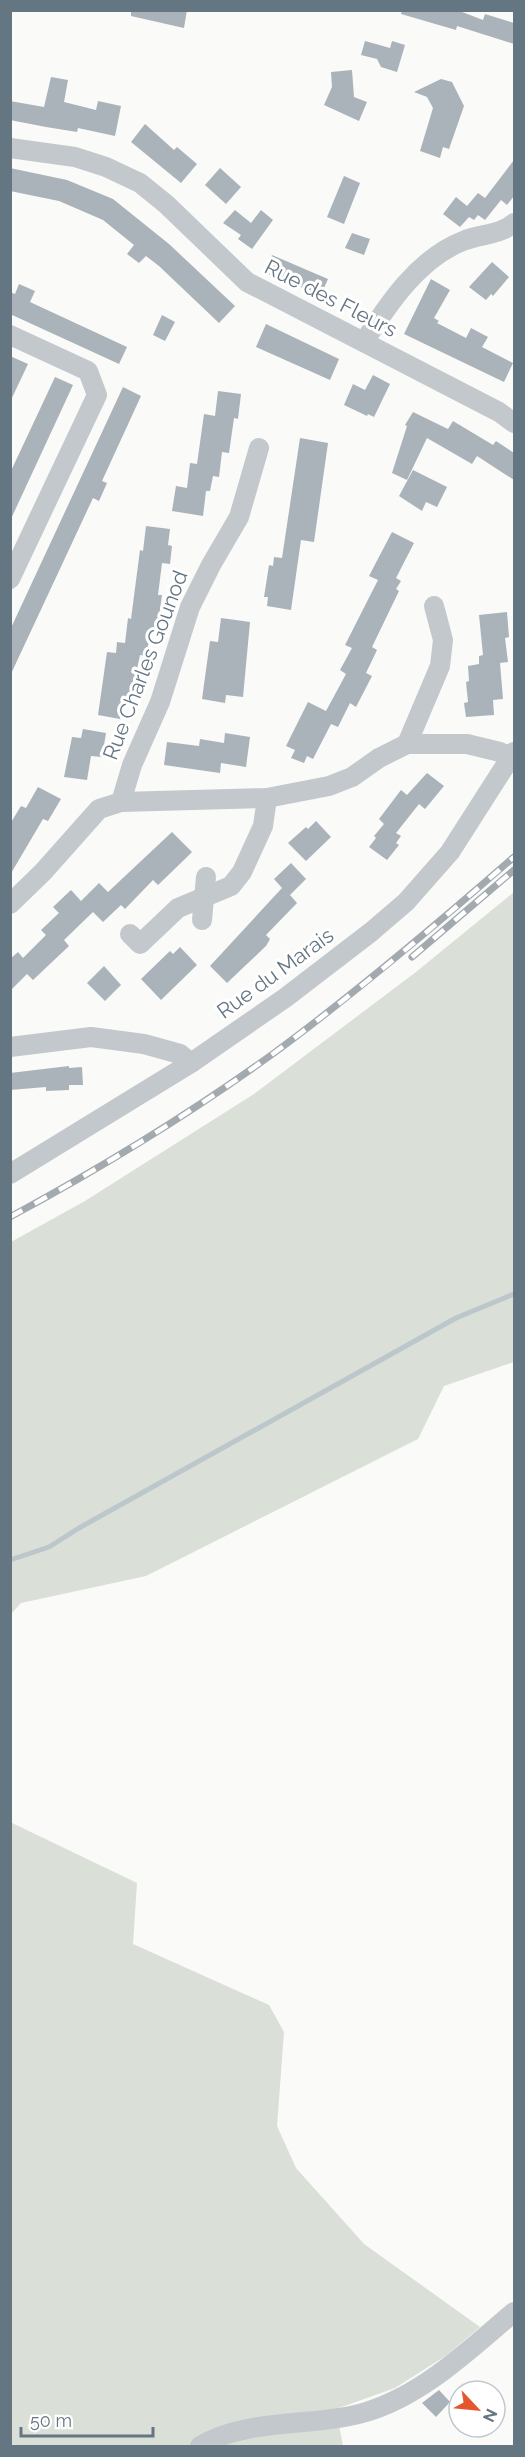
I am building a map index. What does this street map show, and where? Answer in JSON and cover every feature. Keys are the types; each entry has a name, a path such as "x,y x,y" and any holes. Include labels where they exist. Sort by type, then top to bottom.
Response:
{"street":[{"name":"Rue des Fleurs","path":"10,148 75,157 106,167 140,183 166,204 247,282 500,412 514,423"},
{"path":"364,342 399,292 431,260 462,241 507,229 514,224"},
{"path":"10,335 88,371 96,395 10,579"},
{"name":"Rue Charles Gounod","path":"121,802 132,765 160,702 190,607 239,517 259,448"},
{"path":"407,744 440,666 443,640 434,606"},
{"path":"10,904 43,872 99,809 121,802 267,798 329,786 352,777 379,758 407,744 467,744 513,754"},
{"name":"Rue du Marais","path":"10,1174 191,1063 285,998 371,932 406,902 450,852 513,754"},
{"path":"130,934 140,944 178,908 231,885 242,872 263,826 267,798"},
{"path":"202,920 206,877"},
{"path":"10,1047 91,1037 144,1044 180,1054 191,1063"},
{"path":"200,2446 249,2429 339,2418 367,2412 395,2401 431,2379 514,2312"}],"shaded area":[{"path":"514,892 514,1362 444,1386 418,1439 146,1576 21,1603 11,1614 11,1242 85,1201 254,1094 416,972"},
{"path":"10,1822 137,1883 133,1944 269,2005 284,2032 277,2126 296,2168 364,2244 480,2327 447,2355 395,2388 336,2409 343,2446 11,2446"}],"building":[{"path":"131,10 187,10 184,28 131,16"},
{"path":"402,10 457,10 483,20 485,14 514,23 514,44 457,26 456,30 401,14"},
{"path":"365,41 390,48 392,41 405,45 397,72 381,67 377,59 361,55"},
{"path":"352,70 354,97 367,102 359,121 324,105 332,87 331,72"},
{"path":"51,77 68,80 64,102 96,110 98,101 121,106 115,136 78,128 77,132 10,120 10,101 44,107"},
{"path":"441,79 452,82 464,106 449,149 443,147 440,158 420,151 433,108 427,97 414,92"},
{"path":"145,124 174,150 177,147 197,164 181,183 131,142"},
{"path":"514,160 514,196 507,205 501,200 485,220 478,215 474,220 469,217 460,227 443,214 456,197 467,206 478,193 485,198"},
{"path":"10,168 67,180 113,199 169,244 235,306 219,323 146,256 139,263 127,254 134,245 103,220 59,201 10,191"},
{"path":"220,168 241,187 226,204 205,185"},
{"path":"344,176 360,183 344,224 327,217"},
{"path":"235,210 251,223 261,210 273,220 252,249 238,239 241,235 223,223"},
{"path":"352,233 370,239 364,255 345,248"},
{"path":"272,255 328,279 321,295 265,273"},
{"path":"492,262 509,277 493,296 491,294 486,300 469,287"},
{"path":"431,279 450,290 434,318 439,321 437,323 466,338 471,328 488,337 482,347 513,363 504,382 404,334"},
{"path":"19,284 35,291 30,302 127,347 119,364 10,314 10,292 15,294"},
{"path":"162,315 175,322 165,341 153,335"},
{"path":"266,324 339,359 330,380 256,347"},
{"path":"10,356 28,364 10,402"},
{"path":"373,375 390,384 374,417 344,405 353,384 365,390"},
{"path":"55,377 73,385 10,521 10,473"},
{"path":"123,387 141,396 102,481 107,483 99,501 93,498 10,676 10,630"},
{"path":"218,391 241,394 238,419 234,418 229,453 222,452 219,477 213,476 210,491 206,491 203,516 172,511 176,486 187,488 190,463 197,464 204,414 215,416"},
{"path":"413,412 448,429 453,421 493,445 496,441 514,453 514,480 477,456 472,464 427,438 407,480 392,473 407,426 405,425"},
{"path":"300,438 328,443 314,542 301,540 291,610 267,606 268,597 264,597 269,565 273,566 274,557 282,558"},
{"path":"413,470 447,487 437,507 426,502 422,511 399,496"},
{"path":"146,526 170,529 168,545 172,546 170,564 162,563 158,595 162,595 157,631 151,631 146,656 140,655 130,704 123,703 120,719 98,715 107,652 116,653 117,642 125,643"},
{"path":"392,532 414,543 396,578 401,581 396,589 399,591 372,647 377,650 366,673 372,676 356,707 350,703 338,727 331,724 313,759 307,756 304,763 291,758 295,750 286,746 308,702 326,711 346,674 340,670 352,648 345,645 378,580 369,576"},
{"path":"507,612 509,637 505,638 508,662 500,663 503,699 493,700 494,715 466,717 464,703 468,702 466,682 469,681 468,666 479,664 479,656 483,655 479,615"},
{"path":"221,618 250,622 243,697 226,695 225,703 202,699 210,641 218,642"},
{"path":"83,729 106,733 102,757 91,756 87,780 64,777 72,737 81,738"},
{"path":"225,733 250,737 246,767 221,763 220,773 164,765 167,742 199,746 200,739 224,743"},
{"path":"427,773 444,786 425,809 419,804 396,833 401,836 396,843 399,845 387,860 369,847 376,838 374,836 384,824 379,819 401,790 407,795"},
{"path":"38,787 61,799 48,821 43,819 10,875 10,824 21,806 26,808"},
{"path":"316,821 331,837 306,861 288,843"},
{"path":"172,832 192,852 185,859 158,885 153,880 125,909 121,905 103,922 93,912 64,940 69,946 33,980 27,974 10,991 10,959 18,952 23,958 46,935 41,930 59,913 53,907 71,890 81,901 99,883 108,892"},
{"path":"291,863 306,879 290,895 297,903 266,935 270,939 266,946 227,983 210,966 282,888 274,879"},
{"path":"180,947 197,965 161,1000 141,979 170,951 173,954"},
{"path":"104,966 121,985 105,1001 87,983"},
{"path":"69,1066 69,1068 82,1067 83,1085 69,1085 69,1090 46,1091 46,1087 10,1090 10,1073"},
{"path":"439,2390 447,2399 447,2405 436,2417 422,2403"}],"waterway":[{"path":"10,1560 49,1547 79,1528 456,1318 514,1294"}],"railway":[{"path":"10,1217 145,1140 274,1053 396,958 514,857"},
{"path":"412,957 514,870"}]}
